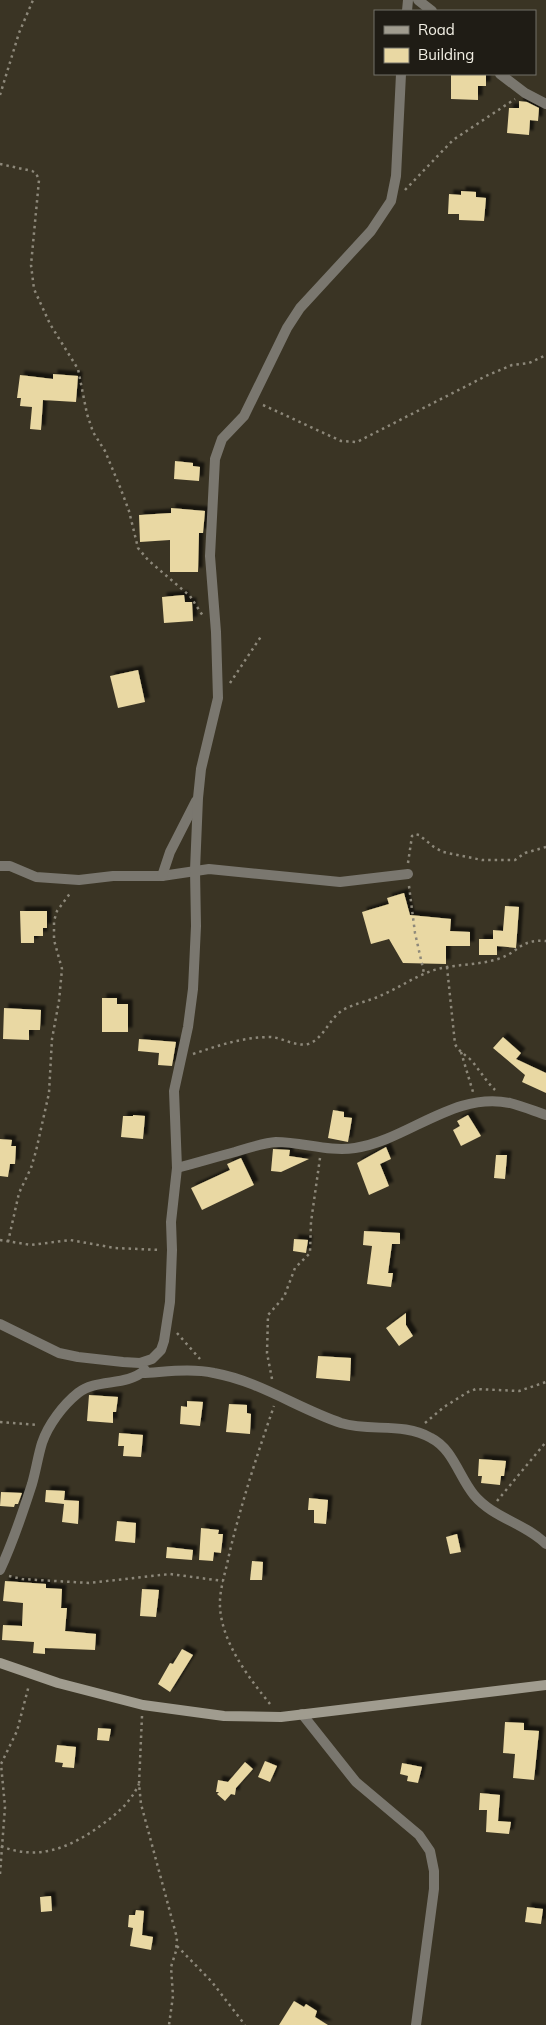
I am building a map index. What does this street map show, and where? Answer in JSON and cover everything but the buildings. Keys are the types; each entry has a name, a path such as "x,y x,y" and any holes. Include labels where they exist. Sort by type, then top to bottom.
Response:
{"street":[{"path":"418,0 431,10"},
{"path":"0,1324 59,1352 70,1355 140,1363 152,1358 161,1350 168,1321 172,1250 171,1222 177,1168 174,1091 188,1027 193,989 198,798 201,768 218,698 216,632 210,556 215,459 222,439 244,416 287,328 300,308 371,231 391,201 396,176 401,75"},
{"path":"501,75 546,104"},
{"path":"162,876 170,852 198,798"},
{"path":"0,866 10,866 36,877 79,880 113,876 162,876 195,870 224,869 340,882 408,874"},
{"path":"177,1168 274,1142 293,1143 321,1149 353,1149 372,1145 400,1135 437,1115 457,1107 476,1104 509,1103 546,1115"},
{"path":"142,1373 152,1358"},
{"path":"4,1573 9,1550 32,1483 42,1444 50,1426 72,1399 84,1388 121,1380 142,1373 213,1372 244,1382 343,1423 368,1427 392,1427 415,1431 432,1438 444,1449 474,1494 490,1509 532,1532 546,1544"},
{"path":"0,1663 58,1683 143,1704 224,1716 280,1717 546,1685"},
{"path":"302,1714 356,1782 419,1835 430,1851 434,1871 434,1889 416,2025"}],"path":[{"path":"0,95 19,34 33,0"},
{"path":"391,201 404,191 453,140 525,92"},
{"path":"0,164 32,171 39,180 31,266 34,289 50,324 78,369 87,414 93,432 105,451 120,487 129,511 138,548 148,560 190,596 216,632"},
{"path":"252,400 341,441 357,442 486,376 512,365 530,362 546,355"},
{"path":"218,698 227,688 235,673 262,635"},
{"path":"424,973 415,932 408,874 412,836 415,834 442,852 482,860 515,860 525,853 546,847"},
{"path":"8,1242 19,1193 31,1168 36,1150 51,1080 52,1039 59,1001 62,969 54,940 54,921 57,911 79,880"},
{"path":"182,1058 235,1040 247,1038 282,1038 299,1045 308,1044 320,1035 337,1014 345,1009 383,995 424,973 447,966 498,959 514,952 528,941 546,941"},
{"path":"447,966 455,1044 460,1052 476,1104"},
{"path":"460,1052 470,1059 484,1080 509,1103"},
{"path":"280,1717 262,1695 233,1649 220,1607 223,1581 248,1487 277,1396 267,1353 268,1315 284,1297 295,1268 310,1253 311,1222 321,1149"},
{"path":"0,1240 36,1245 65,1240 115,1248 172,1250"},
{"path":"168,1321 188,1346 213,1372"},
{"path":"415,1431 444,1407 476,1389 519,1391 546,1382"},
{"path":"0,1422 50,1426"},
{"path":"490,1509 546,1442"},
{"path":"4,1573 22,1579 89,1582 170,1574 223,1581"},
{"path":"0,1874 5,1806 1,1764 14,1740 26,1698 30,1682 26,1672"},
{"path":"143,1704 139,1784 141,1804 177,1938 177,1946 170,1967 173,1996 170,2025"},
{"path":"1,1846 22,1853 39,1853 78,1842 115,1816 126,1805 139,1784"},
{"path":"177,1946 212,1982 245,2025"}]}
